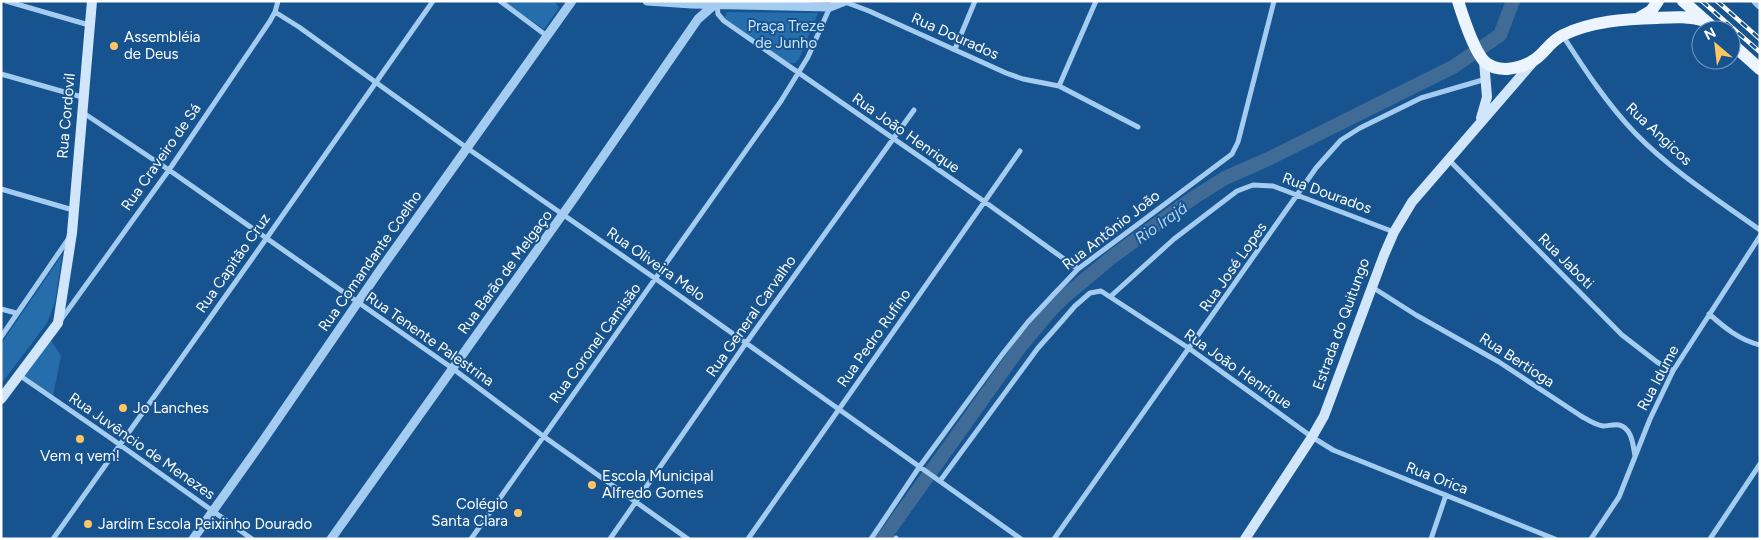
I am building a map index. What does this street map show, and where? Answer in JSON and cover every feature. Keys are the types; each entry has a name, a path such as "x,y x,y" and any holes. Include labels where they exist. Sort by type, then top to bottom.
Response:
{"main road":[{"name":"Rua Cordovil","path":"1,399 58,324 72,233 82,98 92,1"},
{"path":"1458,1 1480,54 1493,66 1508,69 1525,65 1535,59"},
{"path":"1640,18 1651,11 1658,1"},
{"path":"1683,1 1705,20"},
{"name":"Estrada do Quitungo","path":"1245,539 1324,416 1394,232 1412,202 1535,59 1552,42 1563,36 1582,28 1605,22 1678,16 1702,20"},
{"path":"1741,52 1760,69"},
{"name":"Estrada do Quitungo","path":"1476,128 1486,106 1487,79 1480,54"}],"street":[{"path":"6,1 89,25"},
{"name":"Rua Craveiro de Sá","path":"58,324 169,170 275,12 278,1"},
{"name":"Rua Capitão Cruz","path":"53,539 433,1"},
{"path":"500,1 547,36"},
{"name":"Rua Comandante Coelho","path":"193,539 358,302 572,1"},
{"path":"647,1 716,5 830,7 845,2"},
{"path":"955,49 975,1"},
{"path":"1059,86 1096,1"},
{"name":"Rua Antônio João","path":"871,539 921,467 1028,322 1078,270 1232,154 1238,142 1274,1"},
{"path":"1756,1 1760,5"},
{"name":"Rua Dourados","path":"845,2 863,8 1014,76 1059,86 1138,127"},
{"path":"692,4 699,18 709,14 720,17"},
{"path":"716,5 720,17"},
{"name":"Rua Barão de Melgaço","path":"332,538 563,215 699,18 716,5"},
{"name":"Rua Coronel Camisão","path":"471,539 798,74 808,57 830,7"},
{"name":"Rua Oliveira Melo","path":"275,12 299,27 467,148 656,278 1021,539"},
{"name":"Rua João Henrique","path":"720,17 798,74 985,202 1078,270"},
{"name":"Rua Angicos","path":"1563,36 1598,89 1636,134 1659,156 1760,230"},
{"path":"1,74 82,98"},
{"name":"Rua José Lopes","path":"1054,539 1332,150 1350,134 1421,98 1487,79"},
{"name":"Rua General Carvalho","path":"610,539 746,343 914,110"},
{"name":"Rua Tenente Palestrina","path":"82,112 169,170 452,368 543,436 688,539"},
{"name":"Rua Pedro Rufino","path":"748,539 1020,151"},
{"name":"Rua Jaboti","path":"1448,159 1622,335 1657,362 1673,371"},
{"name":"Rua Dourados","path":"1110,296 1174,239 1237,190 1253,185 1273,186 1394,232"},
{"path":"1,189 73,210"},
{"path":"1,337 72,233"},
{"name":"Rua Idume","path":"1591,539 1619,497 1650,419 1673,371 1760,236"},
{"name":"Rua Bertioga","path":"1372,287 1416,315 1500,362 1595,424 1603,426 1619,425 1626,429 1630,435 1635,456"},
{"name":"Rua João Henrique","path":"938,479 1038,348 1076,306 1090,293 1098,291 1110,296 1190,349 1312,437"},
{"path":"1,309 16,313"},
{"path":"1709,314 1740,338 1760,345"},
{"name":"Rua Juvêncio de Menezes","path":"18,375 252,539"},
{"name":"Rua Orica","path":"1312,437 1333,450 1555,539"},
{"path":"1710,539 1760,464"},
{"path":"1431,539 1446,495"}],"green space":[{"path":"504,2 551,2 556,3 559,8 544,29"},
{"name":"Praça Treze de Junho","path":"727,12 818,13 799,59 795,63 789,63 726,22 725,16"},
{"path":"62,255 55,302 47,323 1,384 1,344"},
{"path":"50,339 61,356 53,396 22,375"}],"waterway":[{"name":"Rio Irajá","path":"883,539 1020,347 1064,297 1112,257 1193,198 1225,178 1268,159 1453,67 1500,35 1513,1"}],"railway":[{"path":"1702,1 1760,52"},
{"path":"1717,1 1760,39"}],"place":[{"name":"Assembléia de Deus","path":"114,46"},
{"name":"Jo Lanches","path":"123,408"},
{"name":"Vem q vem!","path":"80,439"},
{"name":"Escola Municipal Alfredo Gomes","path":"592,485"},
{"name":"Colégio Santa Clara","path":"518,513"},
{"name":"Jardim Escola Peixinho Dourado","path":"88,524"}]}
